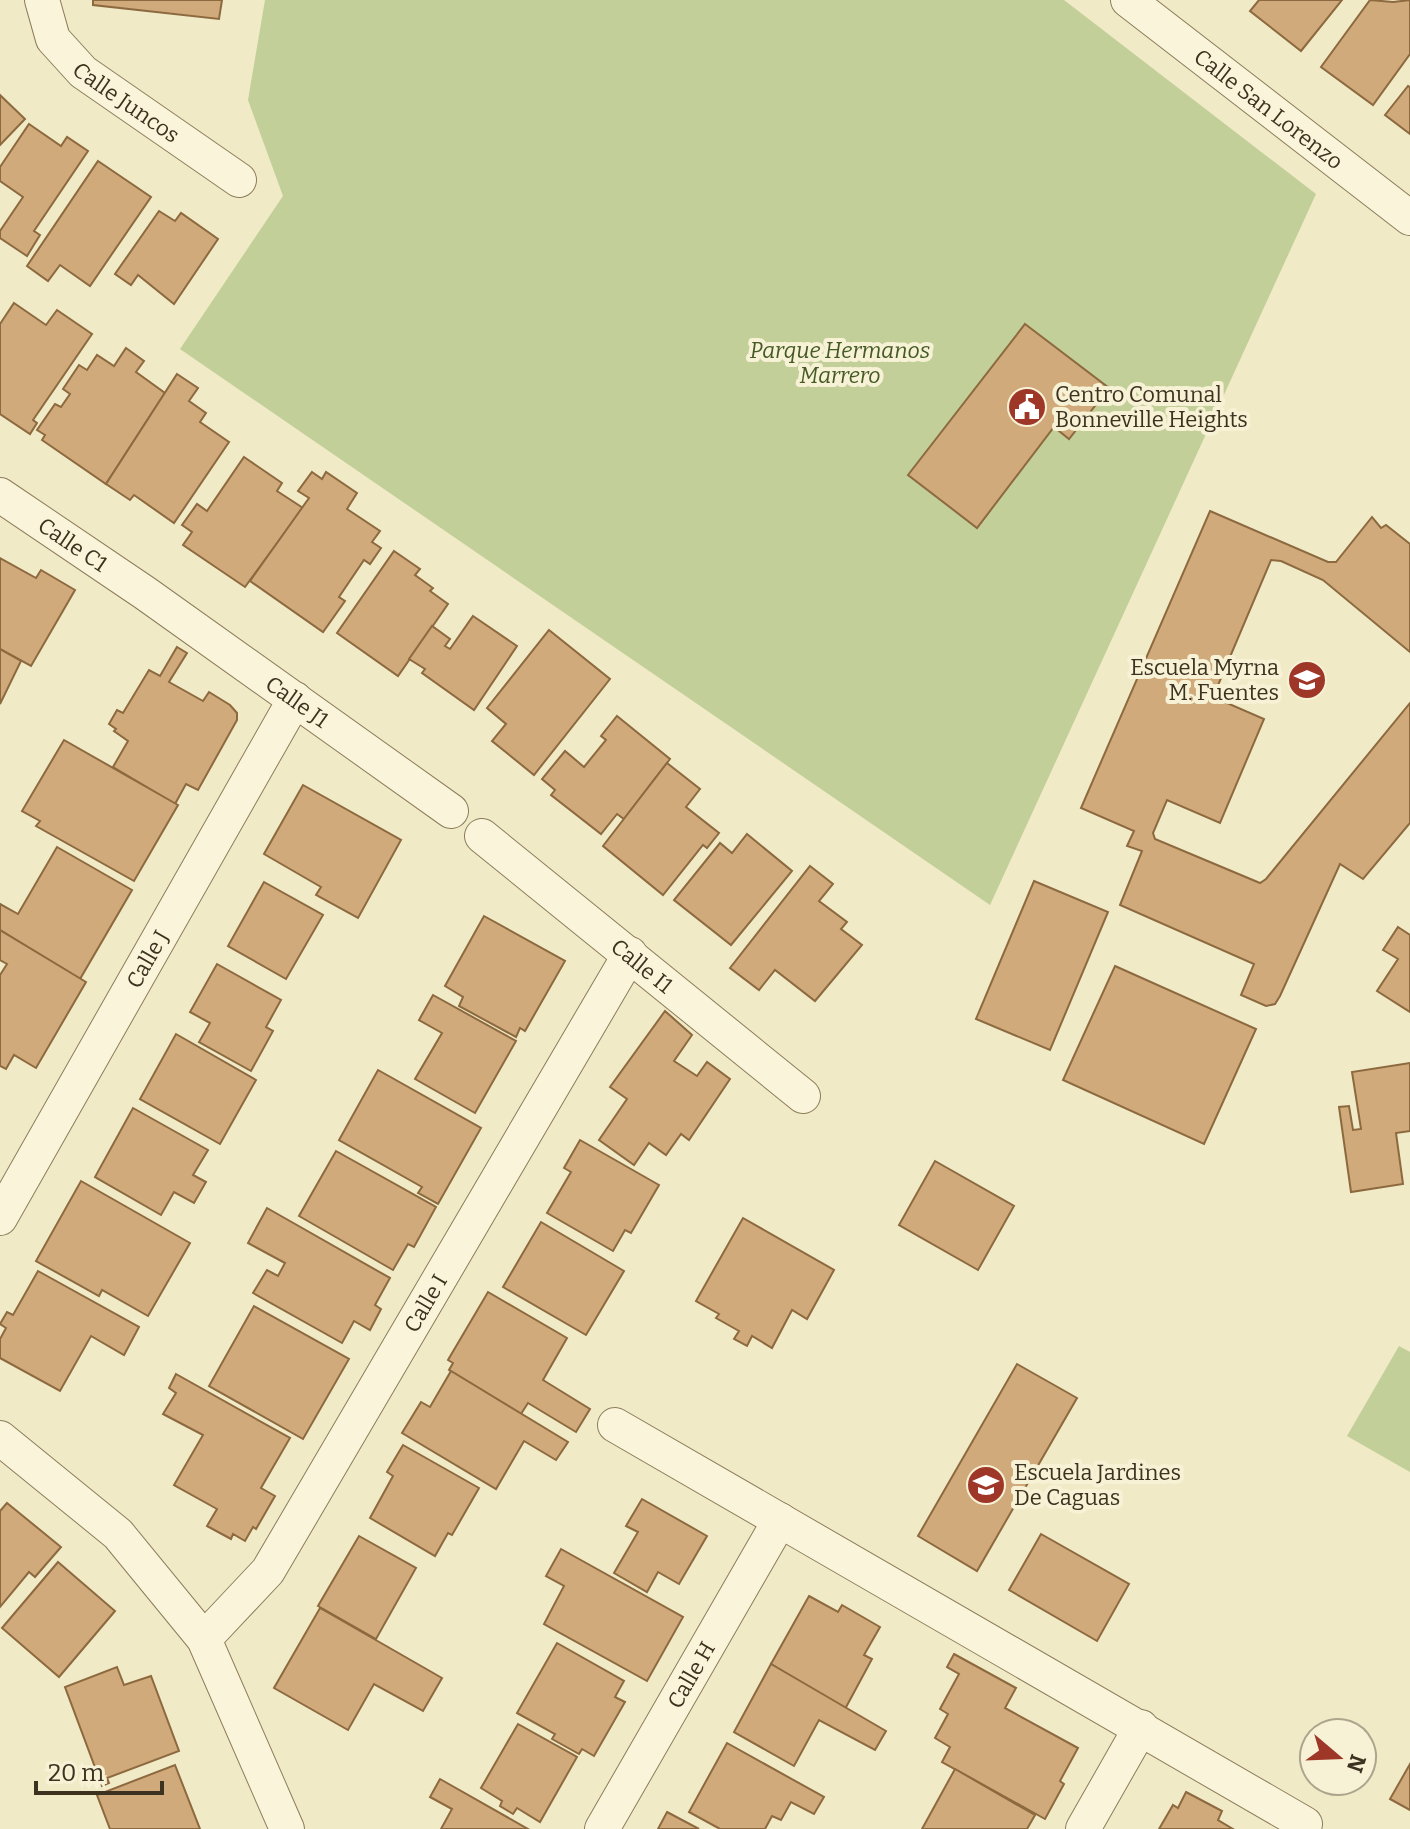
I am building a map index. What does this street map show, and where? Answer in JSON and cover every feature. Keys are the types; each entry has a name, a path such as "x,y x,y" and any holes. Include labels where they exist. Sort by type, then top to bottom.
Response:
{"street":[{"name":"Calle Juncos","path":"42,0 53,39 83,72 239,180"},
{"name":"Calle San Lorenzo","path":"1128,0 1410,218"},
{"name":"Calle C1","path":"0,495 145,593"},
{"name":"Calle J1","path":"145,593 451,811"},
{"name":"Calle J","path":"0,1218 295,699"},
{"name":"Calle I1","path":"482,836 803,1096"},
{"name":"Calle I","path":"204,1639 268,1571 630,954"},
{"path":"615,1425 1305,1824"},
{"path":"0,1438 118,1534 204,1639 287,1829"},
{"name":"Calle H","path":"602,1829 780,1520"},
{"path":"1083,1829 1141,1727"}],"green space":[{"name":"Parque Hermanos Marrero","path":"265,0 1064,0 1316,194 990,905 180,349 283,196 248,100"},
{"path":"1399,1346 1410,1352 1410,1472 1347,1436"}],"building":[{"path":"93,0 222,0 219,19 93,5"},
{"path":"1259,0 1342,0 1301,51 1250,11"},
{"path":"1370,0 1410,0 1410,54 1373,105 1321,67"},
{"path":"1410,87 1410,134 1385,115"},
{"path":"0,95 25,119 0,145"},
{"path":"29,124 61,146 67,137 88,151 34,231 40,235 27,256 0,238 0,231 23,197 0,181 0,167"},
{"path":"98,161 151,197 90,286 60,265 48,281 27,266"},
{"path":"159,211 175,221 181,213 218,239 174,304 138,275 131,285 115,274"},
{"path":"14,303 46,325 57,310 92,334 33,420 37,423 30,434 0,414 0,324"},
{"name":"Centro Comunal Bonneville Heights","path":"1025,324 1109,388 1069,439 1054,427 977,528 908,475"},
{"path":"126,348 144,361 136,372 165,393 106,484 42,440 45,435 37,430 55,404 61,407 70,394 63,389 79,365 87,370 97,355 114,366"},
{"path":"177,374 198,388 189,401 206,413 200,422 229,442 174,523 134,495 130,500 106,484"},
{"path":"244,457 282,483 277,491 303,508 245,587 183,545 192,532 182,525 197,504 207,511"},
{"path":"312,472 322,479 326,472 357,493 347,509 380,531 372,542 381,548 370,564 364,560 339,597 345,601 323,632 250,581 309,498 298,491"},
{"path":"1210,511 1328,562 1336,562 1372,517 1381,528 1386,525 1410,544 1410,652 1323,580 1281,561 1271,560 1213,697 1264,719 1220,823 1167,800 1153,833 1155,839 1260,883 1410,703 1410,823 1363,879 1340,864 1280,996 1275,1004 1266,1006 1241,995 1254,964 1120,905 1142,851 1127,846 1134,831 1081,808"},
{"path":"394,551 420,569 415,575 448,604 398,676 337,633"},
{"path":"0,558 36,578 41,570 75,590 31,666 0,649"},
{"path":"473,616 517,646 474,710 422,673 425,669 409,659 432,626 450,639 445,646 450,649"},
{"path":"549,630 610,679 534,775 492,741 506,724 487,708"},
{"path":"177,647 187,653 169,682 203,701 209,692 230,705 237,713 237,720 198,790 186,784 175,804 113,767 128,741 109,724 117,710 123,713 149,670 160,676"},
{"path":"0,649 21,661 0,704"},
{"path":"617,716 670,759 624,819 617,814 601,834 551,795 555,790 542,779 565,751 584,767 606,740 601,736"},
{"path":"64,740 178,805 134,881 36,826 40,821 22,811"},
{"path":"667,763 700,789 686,807 719,833 707,848 703,845 663,895 603,846"},
{"path":"303,785 401,840 358,918 316,895 321,887 264,854"},
{"path":"747,834 792,871 731,945 674,900 720,843 732,853"},
{"path":"57,847 132,890 80,979 0,930 0,904 18,914"},
{"path":"810,866 833,884 819,901 847,922 841,929 862,945 815,1001 775,970 759,990 730,968"},
{"path":"1034,881 1108,912 1050,1050 976,1019"},
{"path":"264,882 323,915 286,979 228,946"},
{"path":"484,916 565,961 525,1031 520,1028 516,1037 459,1006 463,997 445,986"},
{"path":"1398,927 1410,935 1410,1012 1377,991 1398,959 1383,950"},
{"path":"0,930 86,982 36,1068 14,1055 6,1069 0,1066 0,975 7,964 0,960"},
{"path":"217,964 281,1000 266,1027 273,1031 251,1071 199,1042 210,1023 190,1012"},
{"path":"1115,966 1256,1029 1204,1144 1063,1080"},
{"path":"433,995 516,1041 475,1113 415,1079 442,1033 419,1020"},
{"path":"665,1011 692,1035 674,1061 697,1076 707,1062 730,1079 689,1140 681,1134 666,1155 649,1143 634,1165 599,1140 627,1099 610,1087"},
{"path":"176,1034 256,1080 220,1144 140,1099"},
{"path":"1410,1063 1410,1131 1396,1133 1403,1184 1351,1192 1339,1107 1349,1106 1353,1130 1361,1129 1352,1072"},
{"path":"378,1070 481,1128 438,1204 418,1193 422,1187 339,1140"},
{"path":"133,1108 208,1150 193,1175 206,1182 194,1203 174,1192 161,1215 95,1177"},
{"path":"580,1140 659,1185 631,1233 625,1230 613,1251 547,1213 571,1172 564,1168"},
{"path":"336,1151 436,1207 414,1247 408,1244 393,1270 299,1216"},
{"path":"935,1161 1014,1206 978,1270 899,1225"},
{"path":"81,1181 190,1243 148,1316 102,1290 99,1296 36,1261"},
{"path":"267,1208 390,1278 375,1305 381,1309 370,1330 354,1321 342,1343 253,1293 267,1270 278,1276 285,1263 248,1243"},
{"path":"743,1218 834,1270 807,1319 792,1310 772,1348 752,1336 747,1346 734,1339 739,1331 716,1318 719,1314 696,1301"},
{"path":"541,1222 624,1271 586,1335 503,1287"},
{"path":"38,1271 139,1327 124,1355 91,1336 60,1391 0,1358 0,1339 6,1328 0,1324 7,1312 13,1315"},
{"path":"488,1292 567,1338 543,1380 590,1409 576,1432 528,1403 521,1414 449,1370 453,1363 448,1360"},
{"path":"254,1306 349,1359 303,1439 209,1386"},
{"path":"1017,1364 1077,1398 977,1571 918,1536"},
{"path":"451,1371 568,1442 556,1460 524,1441 496,1489 402,1433 421,1402 430,1407"},
{"path":"176,1374 290,1438 261,1488 275,1496 256,1529 253,1527 245,1541 233,1534 231,1539 207,1526 217,1509 174,1485 203,1435 163,1414 176,1393 169,1388"},
{"path":"403,1445 479,1488 452,1535 448,1533 435,1556 370,1518 393,1476 387,1472"},
{"path":"642,1499 707,1536 679,1584 658,1572 647,1592 614,1573 638,1532 626,1526"},
{"path":"7,1503 61,1547 35,1577 29,1572 0,1607 0,1511"},
{"path":"1041,1534 1129,1584 1097,1641 1009,1590"},
{"path":"359,1536 416,1568 376,1639 318,1606"},
{"path":"561,1549 683,1617 647,1681 544,1624 564,1586 546,1576"},
{"path":"58,1562 115,1611 59,1677 2,1628"},
{"path":"809,1596 838,1612 842,1605 880,1627 864,1655 872,1659 845,1709 771,1664"},
{"path":"320,1608 442,1678 423,1711 374,1684 348,1730 274,1688"},
{"path":"557,1643 624,1681 615,1697 625,1702 594,1756 582,1749 579,1754 552,1739 555,1734 517,1713"},
{"path":"954,1654 1016,1688 1005,1708 1078,1748 1060,1781 1064,1784 1045,1819 942,1762 950,1747 935,1738 948,1714 940,1709 959,1674 947,1667"},
{"path":"771,1664 886,1731 875,1750 819,1720 794,1766 734,1732"},
{"path":"117,1667 124,1685 151,1676 179,1751 107,1778 109,1783 102,1786 65,1687"},
{"path":"518,1724 577,1757 540,1822 517,1808 513,1814 500,1806 502,1801 481,1788"},
{"path":"727,1743 824,1797 814,1814 791,1802 781,1820 772,1816 765,1829 720,1829 689,1812"},
{"path":"1410,1764 1410,1810 1390,1799"},
{"path":"175,1765 200,1829 110,1829 97,1795"},
{"path":"955,1769 1035,1815 1027,1829 922,1829"},
{"path":"440,1779 528,1829 441,1829 452,1809 430,1797"},
{"path":"1186,1792 1222,1811 1218,1820 1233,1829 1159,1829 1173,1805 1178,1808"},
{"path":"667,1812 699,1829 658,1829"}],"place":[{"name":"Centro Comunal Bonneville Heights","path":"1027,407"},
{"name":"Escuela Myrna M. Fuentes","path":"1307,680"},
{"name":"Escuela Jardines De Caguas","path":"986,1485"}]}
